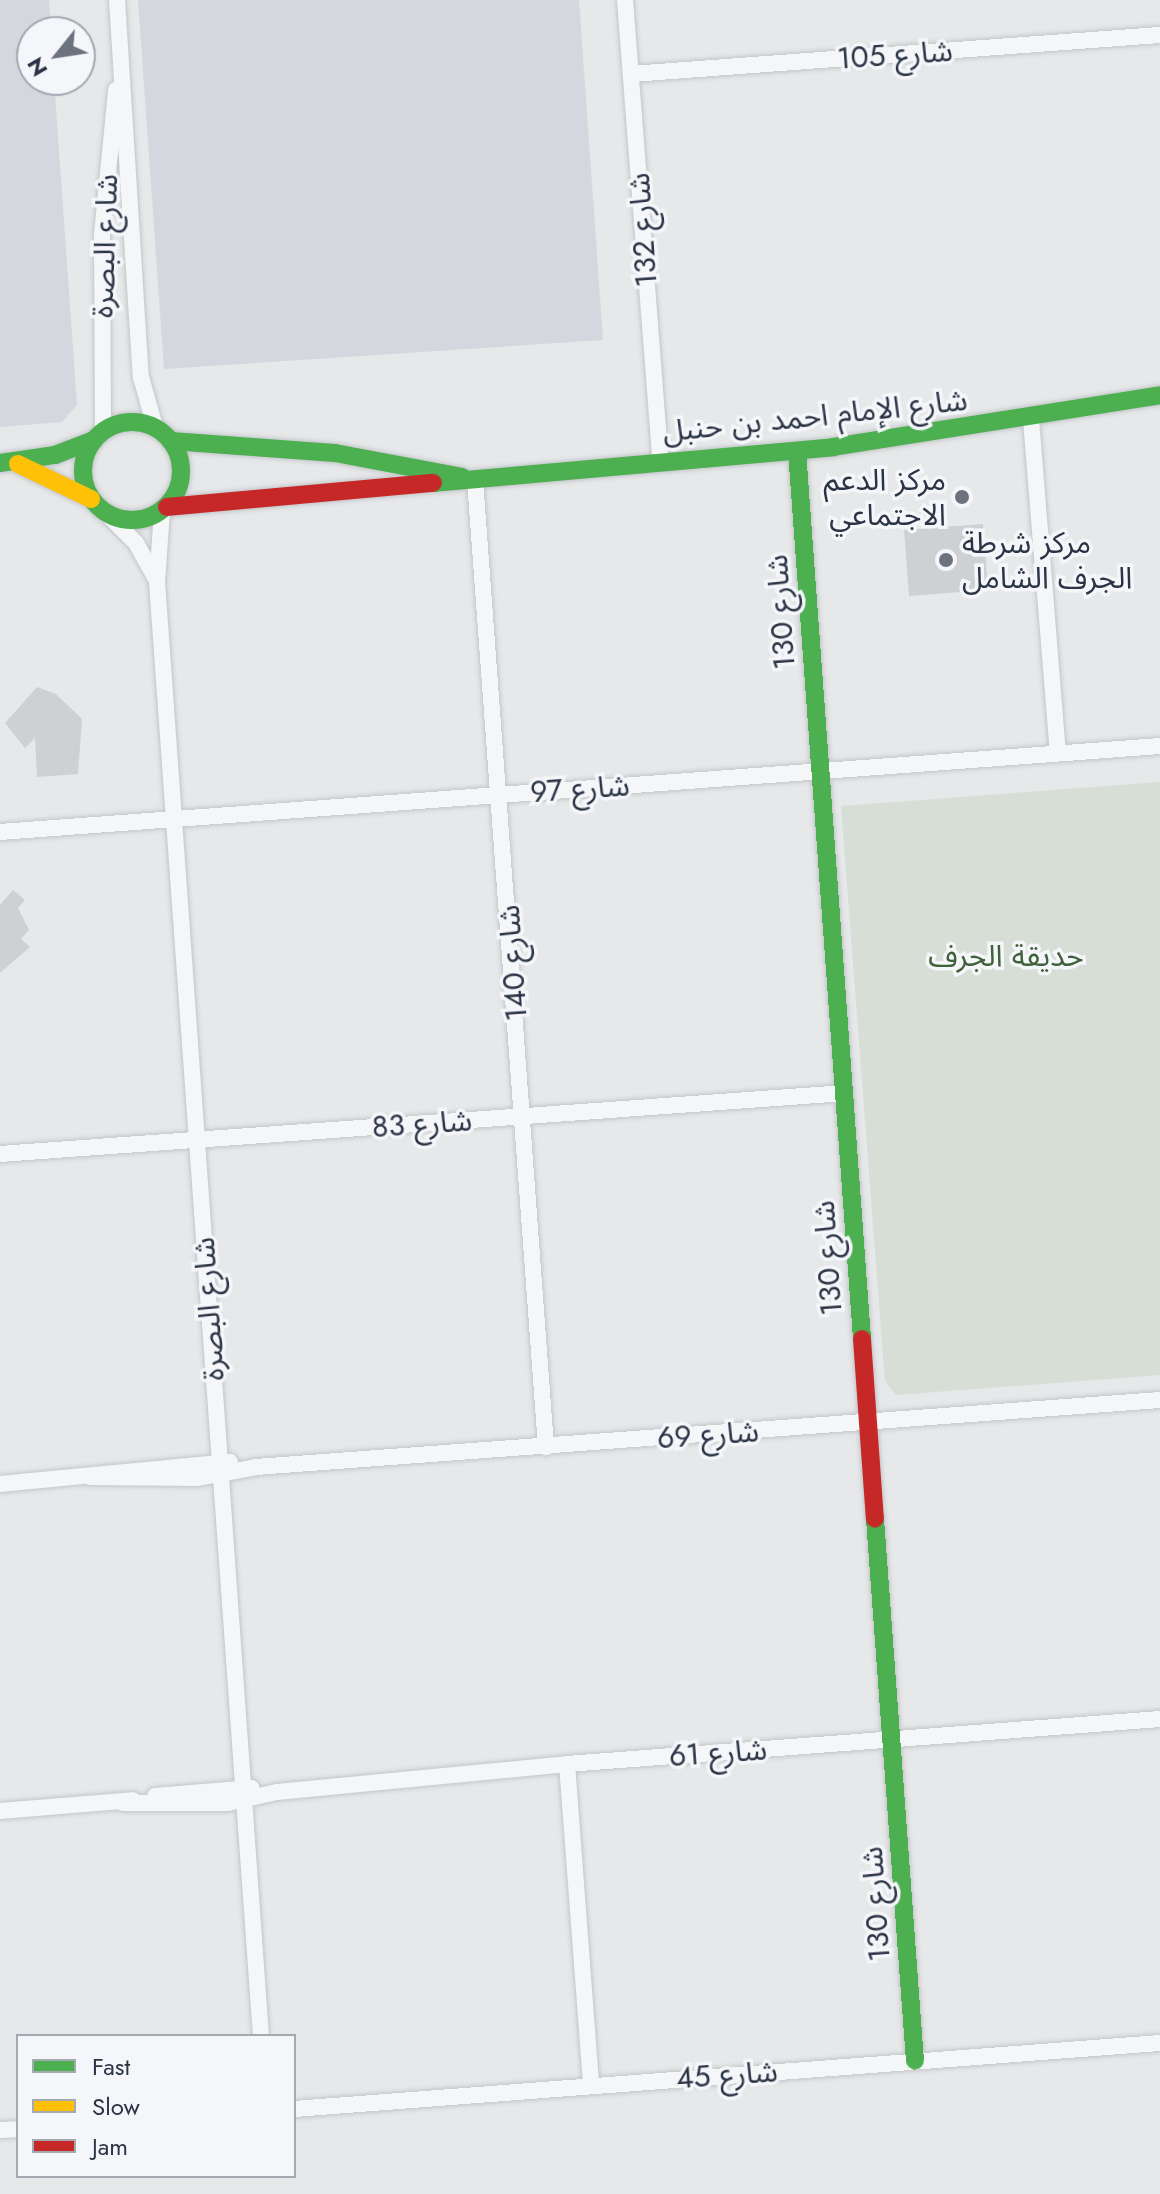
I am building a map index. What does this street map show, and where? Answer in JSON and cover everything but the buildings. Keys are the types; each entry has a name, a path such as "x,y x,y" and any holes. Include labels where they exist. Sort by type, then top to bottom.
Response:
{"street":[{"name":"شارع البصرة","path":"117,0 141,377 155,427"},
{"name":"شارع 132","path":"625,0 660,460"},
{"name":"شارع 105","path":"631,74 1160,35"},
{"name":"شارع البصرة","path":"99,436 102,234 119,60"},
{"name":"شارع الإمام احمد بن حنبل","path":"165,509 660,460 797,451 1031,419 1160,395"},
{"path":"1031,419 1058,753"},
{"path":"133,422 155,427 171,441 181,475 165,509 128,521 7,463 99,436 133,422"},
{"path":"99,436 83,469 99,507"},
{"name":"شارع الإمام احمد بن حنبل","path":"171,441 335,453 475,480"},
{"name":"شارع 130","path":"797,451 915,2061"},
{"name":"شارع 140","path":"475,480 502,795 546,1447"},
{"name":"شارع البصرة","path":"99,507 136,543 157,582"},
{"name":"شارع البصرة","path":"165,509 157,582 261,2034"},
{"name":"شارع 97","path":"0,832 1160,746"},
{"name":"شارع 83","path":"0,1154 844,1093"},
{"name":"شارع 69","path":"0,1484 546,1447 1160,1400"},
{"name":"شارع 61","path":"4,1813 277,1792 567,1764 1160,1719"},
{"path":"567,1764 591,2085"},
{"name":"شارع 45","path":"296,2109 1160,2043"}],"shaded area":[{"path":"0,0 49,0 50,16 16,16 16,96 55,96 77,405 62,422 0,427"},
{"path":"138,0 579,0 603,340 164,369"}],"green space":[{"name":"حديقة الجرف","path":"1160,782 1160,1375 896,1395 885,1381 841,806"}],"traffic: fast":[{"path":"433,483 833,447 1160,395"},
{"path":"132,422 151,426 167,436 177,452 181,471 177,490 167,506 151,516 132,520 113,516 97,506 87,490 83,471 87,452 97,436 113,426 132,422"},
{"path":"0,463 55,455 94,440"},
{"path":"171,441 335,453 462,477"},
{"path":"797,451 862,1339"},
{"path":"875,1519 915,2061"}],"traffic: slow":[{"path":"18,464 91,499"}],"traffic: jam":[{"path":"167,507 433,483"},
{"path":"862,1339 875,1519"}],"place":[{"name":"مركز الدعم الاجتماعي","path":"962,497"},
{"name":"مركز شرطة الجرف الشامل","path":"946,560"}]}
